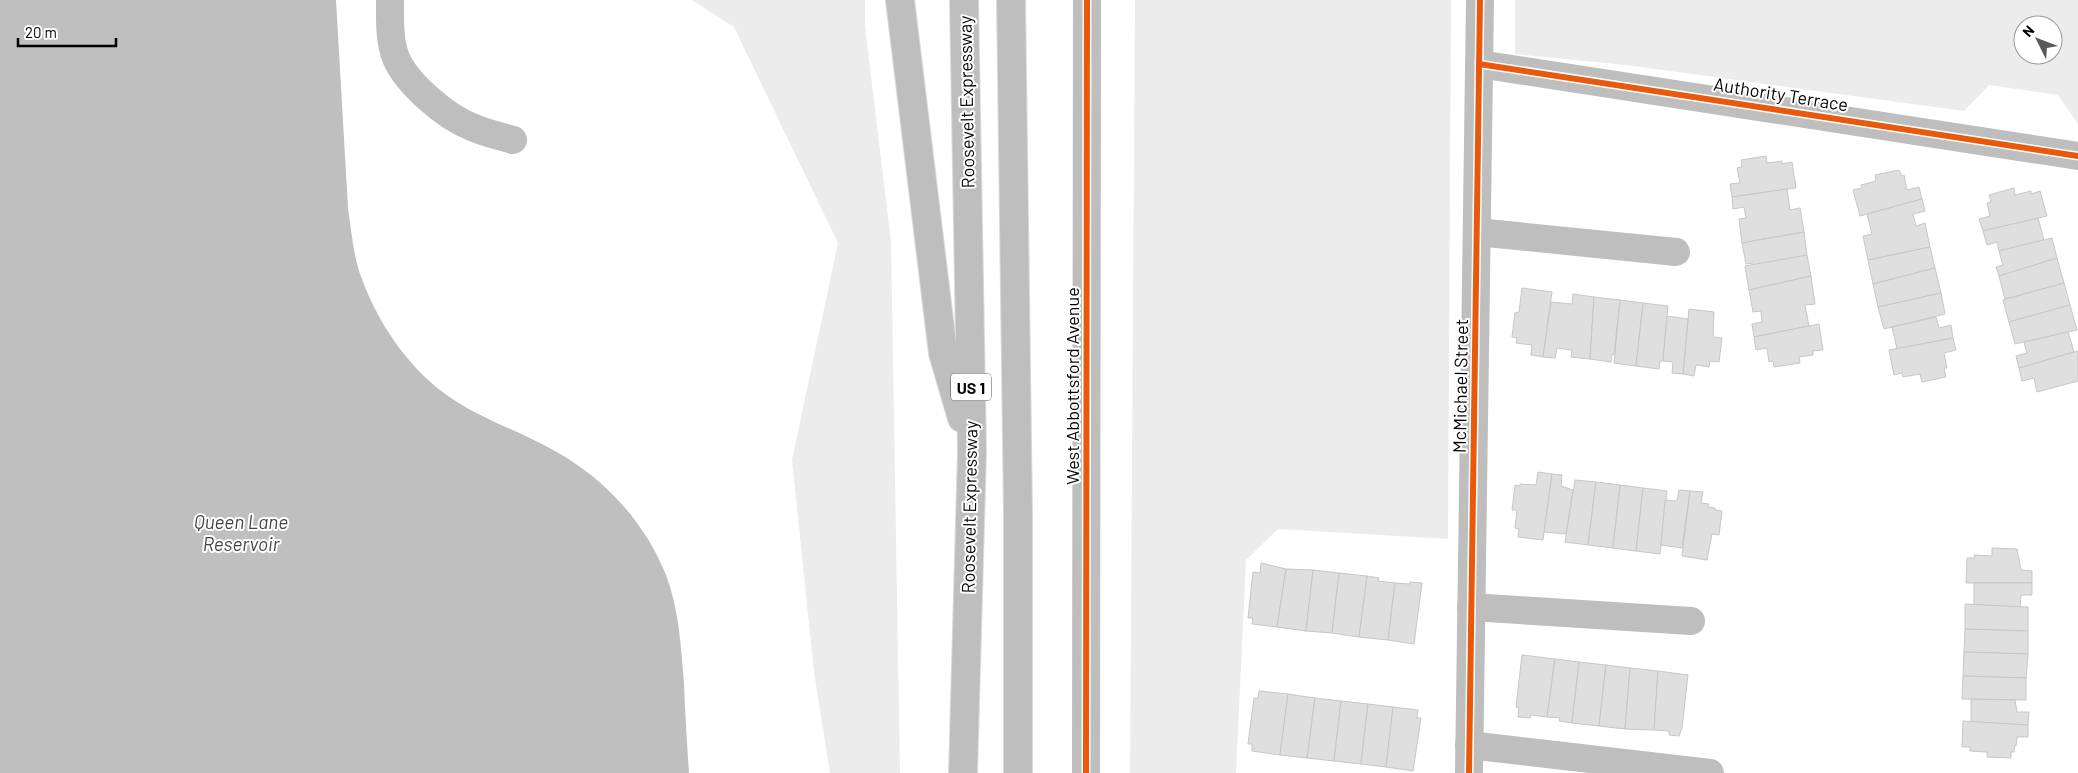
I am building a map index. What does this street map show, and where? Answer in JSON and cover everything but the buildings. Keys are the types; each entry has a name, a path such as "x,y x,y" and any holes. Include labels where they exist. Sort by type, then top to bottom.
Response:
{"main road":[{"path":"390,0 390,25 396,58 411,81 433,103 471,127 513,140"},
{"path":"900,0 943,354 972,451"},
{"name":"Roosevelt Expressway","path":"963,773 972,451 964,0"},
{"name":"US 1","path":"1011,0 1018,513 1018,773"},
{"name":"West Abbottsford Avenue","path":"1086,773 1087,0"},
{"name":"McMichael Street","path":"1469,773 1480,0"},
{"name":"Authority Terrace","path":"1480,64 2078,156"},
{"path":"1477,232 1676,252"},
{"path":"1471,607 1690,621"},
{"path":"1469,745 1710,773"}],"shaded area":[{"path":"692,0 865,0 865,26 891,242 900,773 830,773 814,672 792,460 838,243 734,27"},
{"path":"1135,0 1451,0 1448,539 1278,529 1246,560 1236,773 1130,773"},
{"path":"1515,0 2078,0 2078,124 2058,95 1989,85 1964,111 1626,65 1515,54"}],"water":[{"name":"Queen Lane Reservoir","path":"0,0 336,0 348,208 355,256 366,290 396,343 423,375 454,400 555,451 590,474 621,503 647,537 666,575 677,615 684,683 689,773 0,773"}],"cycle path":[{"path":"1086,773 1087,0"},
{"path":"1469,773 1480,0"},
{"path":"1479,64 2078,156"}]}
